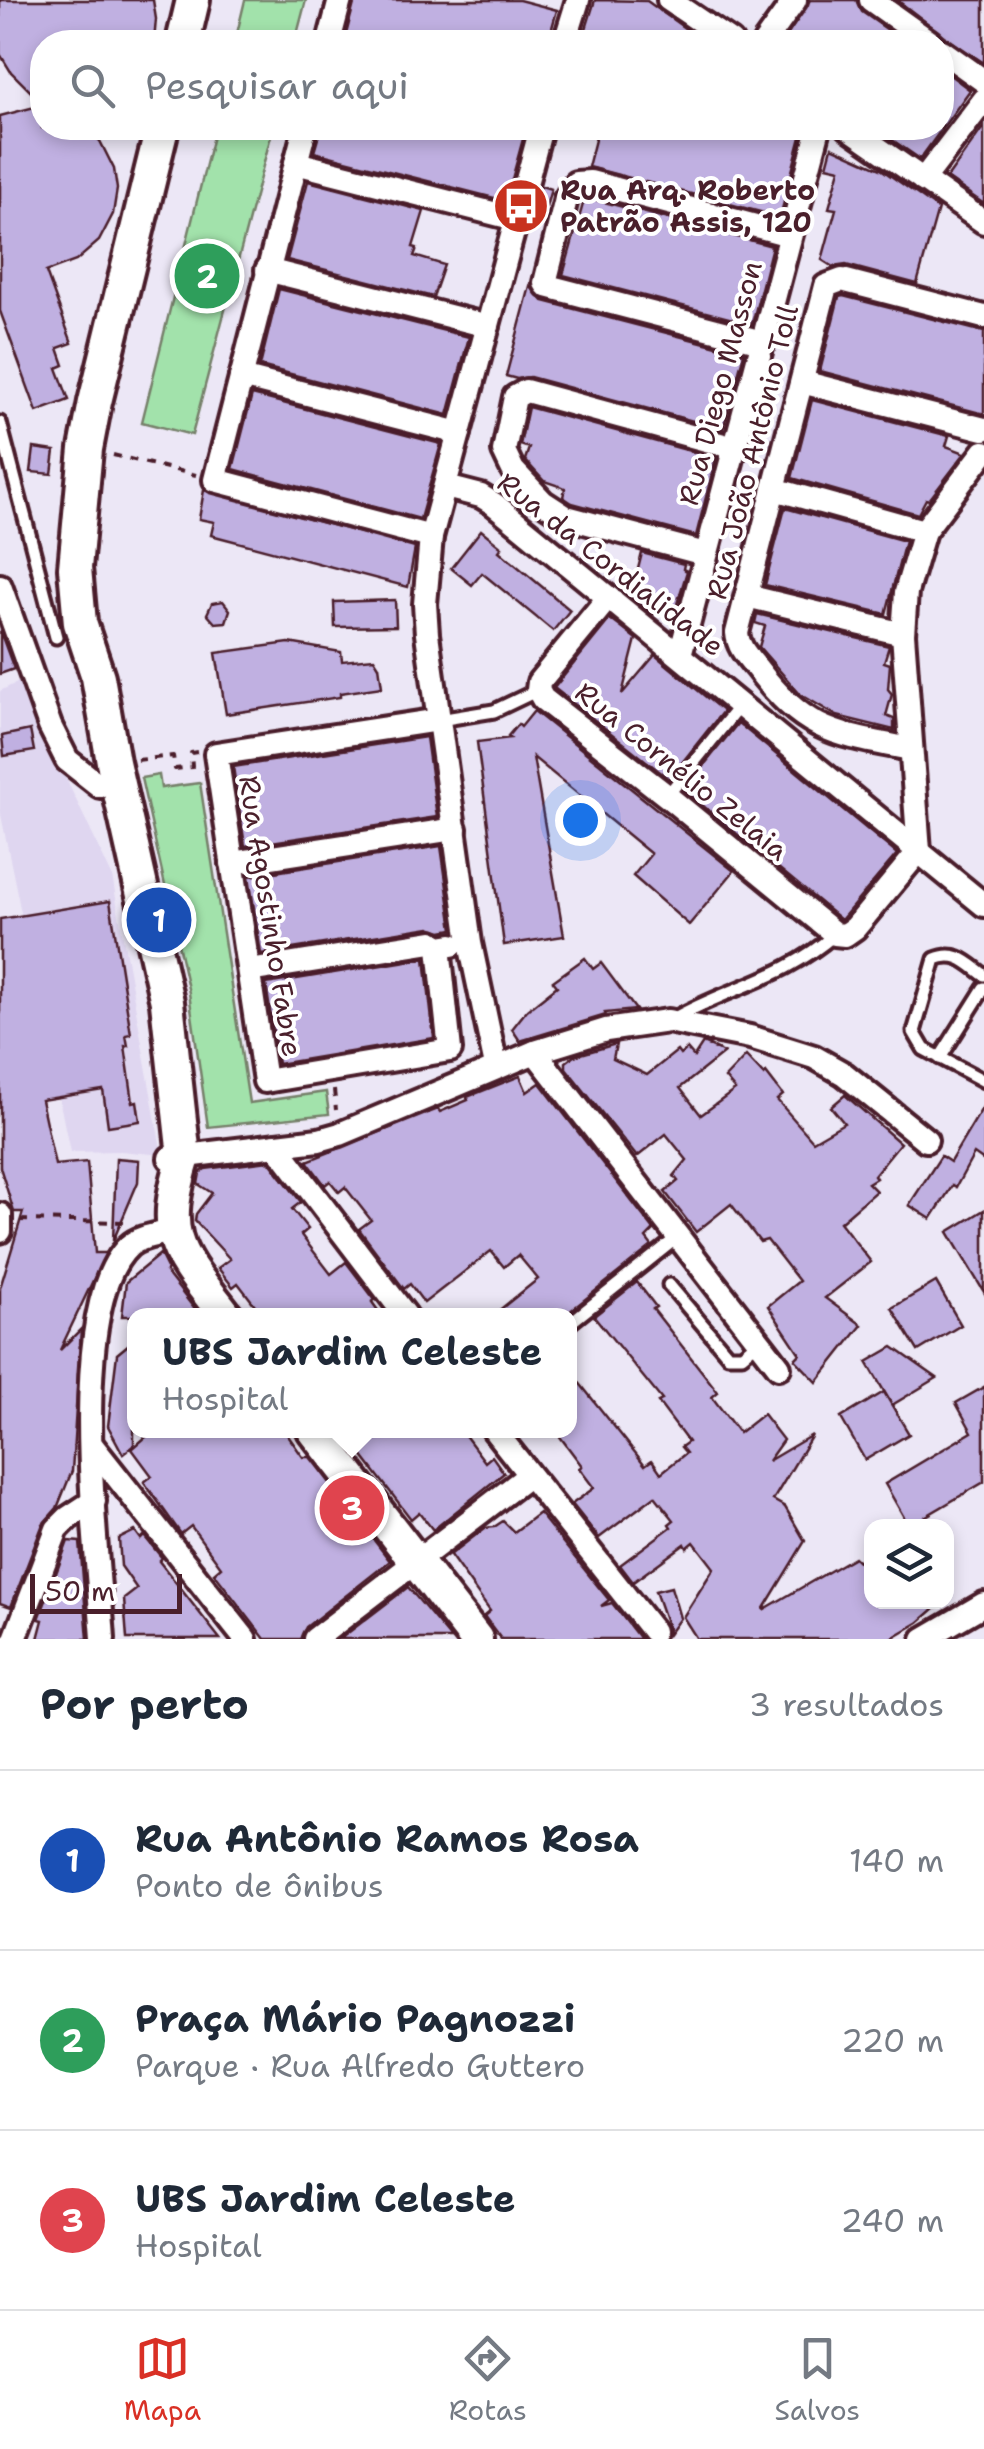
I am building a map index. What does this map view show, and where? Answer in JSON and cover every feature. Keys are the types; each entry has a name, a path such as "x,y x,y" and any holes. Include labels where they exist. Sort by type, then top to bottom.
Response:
{"main road":[{"path":"186,30 193,0"},
{"path":"159,140 86,448 68,630 98,678 134,939 176,1166 171,1227 185,1260 220,1308"},
{"path":"320,1438 476,1639"}],"street":[{"path":"331,30 340,0"},
{"path":"670,0 714,30"},
{"path":"774,30 796,0"},
{"path":"870,0 913,30"},
{"path":"566,30 571,2"},
{"path":"954,60 984,81"},
{"path":"954,139 984,100"},
{"path":"302,140 216,480 431,537"},
{"path":"496,1066 470,943 425,604 431,537 538,140"},
{"name":"Rua Diego Masson","path":"680,655 813,140"},
{"path":"865,140 984,222"},
{"path":"923,180 954,140"},
{"path":"296,163 516,220"},
{"path":"762,342 548,286 545,283 562,216 576,183 590,182 790,235"},
{"path":"267,270 488,326"},
{"name":"Rua João Antônio Toll","path":"912,749 838,735 818,727 766,681 739,644 737,632 824,290 834,281 984,317"},
{"path":"241,377 459,432"},
{"path":"802,382 984,429"},
{"path":"705,554 566,517 543,502 514,470 504,451 515,397 526,391 734,448"},
{"path":"835,934 845,935 856,928 919,852 904,634 909,574 924,531 984,452"},
{"name":"Rua da Cordialidade","path":"446,488 481,496 494,504 984,905"},
{"path":"774,489 924,531"},
{"path":"0,586 4,611 67,760 110,777"},
{"path":"747,596 904,634"},
{"name":"Rua Cornélio Zelaia","path":"608,598 539,682 543,699 835,934"},
{"name":"Rua Agostinho Fabre","path":"438,947 450,1050 265,1081 216,754 439,720"},
{"path":"232,862 455,830"},
{"path":"249,971 432,942 438,947 470,943"},
{"path":"176,1166 340,1134 535,1052 606,1030 668,1022 734,1033 814,1058 844,1074 926,1140"},
{"path":"535,1052 779,1367"},
{"path":"276,1145 400,1308"},
{"path":"102,1639 90,1361 106,1286 122,1254 132,1244 171,1227"},
{"path":"500,1438 654,1631"},
{"path":"91,1444 245,1639"},
{"path":"315,1639 528,1476"},
{"path":"15,1639 57,1529 94,1500"},
{"path":"924,1639 980,1614"}],"lane":[{"path":"0,422 68,630"},
{"path":"439,720 494,711 538,690"},
{"path":"668,796 741,704"},
{"path":"668,1022 776,974 835,934"},
{"path":"984,975 957,955 934,959 914,1032 919,1044 984,1081"},
{"path":"940,1058 984,988"},
{"path":"577,1316 679,1236"},
{"path":"670,1285 728,1355 742,1355 758,1341"}],"path":[{"path":"86,448 216,480"},
{"path":"110,777 173,756 175,769 192,766 191,753 204,750 216,754"},
{"path":"330,1071 340,1134"},
{"path":"0,1222 171,1227"}],"shaded area":[{"path":"20,681 112,876 162,1155 70,1152 0,810 0,691"}],"green space":[{"path":"245,0 306,0 298,30 238,30"},
{"path":"212,140 270,140 192,435 142,422"},
{"path":"159,775 161,788 200,783 249,1103 326,1092 329,1114 208,1127 189,993 141,778"}],"building":[{"path":"0,0 153,0 155,30 30,30 30,91 0,54"},
{"path":"355,0 519,0 557,10 551,30 347,30"},
{"path":"595,0 647,1 687,30 586,30"},
{"path":"810,0 856,0 862,12 888,30 791,30"},
{"path":"897,0 984,0 984,63 954,43 954,30 936,30"},
{"path":"954,78 970,90 954,112"},
{"path":"30,108 30,140 99,140 114,169 117,189 113,214 99,241 76,261 46,272 72,343 58,348 64,365 57,368 69,400 37,412 0,311 0,116"},
{"path":"984,126 984,204 947,178"},
{"path":"318,140 523,140 506,201 314,152"},
{"path":"595,140 800,140 780,217 588,167"},
{"path":"892,140 934,140 920,159"},
{"path":"832,147 881,169 938,209 917,284 846,265 833,267 822,260 836,209 829,208 840,169 827,166"},
{"path":"308,181 424,211 413,247 417,248 414,256 444,265 433,297 287,260"},
{"path":"541,186 551,189 546,207 536,204"},
{"path":"585,197 772,246 752,324 563,275"},
{"path":"530,286 543,301 744,353 723,429 530,377 506,376"},
{"path":"279,289 469,337 448,415 260,366"},
{"path":"839,297 984,332 984,414 820,371"},
{"path":"252,395 441,444 420,519 233,469"},
{"path":"812,400 949,436 946,446 965,453 918,514 792,478"},
{"path":"528,407 716,458 696,536 572,503 563,497 565,488 544,481 525,460 529,448 520,445"},
{"path":"34,448 55,451 52,474 31,472"},
{"path":"204,490 415,548 408,587 211,535 214,522 199,519"},
{"path":"785,508 905,541 886,614 765,585"},
{"path":"481,530 502,547 499,551 570,610 553,631 482,573 472,585 451,568"},
{"path":"642,553 684,564 687,571 674,614 653,614 631,597"},
{"path":"395,600 396,626 335,627 334,602"},
{"path":"223,601 230,610 226,622 215,623 207,614 212,603"},
{"path":"757,614 889,646 884,662 890,664 888,689 892,694 886,716 894,719 894,730 837,716 800,694 759,647 765,626 755,623"},
{"path":"610,619 636,639 622,694 655,655 723,711 669,779 554,688"},
{"path":"0,631 14,669 0,674"},
{"path":"289,643 341,652 342,661 374,658 382,687 226,714 216,653"},
{"path":"534,711 734,871 689,925 633,876 651,854 533,757 564,936 504,945 477,742 510,738 518,724 521,727"},
{"path":"738,723 897,854 841,920 684,790"},
{"path":"30,730 34,751 4,756 2,736"},
{"path":"426,737 437,817 245,846 233,767"},
{"path":"441,846 453,929 430,927 261,954 249,876"},
{"path":"110,901 131,1034 126,1035 125,1046 133,1102 137,1101 140,1121 108,1126 103,1090 41,1100 55,1165 87,1162 95,1253 106,1253 60,1350 81,1329 72,1471 57,1508 43,1524 11,1607 0,1603 0,1288 23,1212 14,1212 0,1167 0,919"},
{"path":"425,958 434,1038 278,1064 266,984"},
{"path":"585,958 593,969 601,963 636,1010 605,1013 520,1041 512,1029 527,1010 557,986 553,981"},
{"path":"703,1043 724,1053 680,1088 701,1115 735,1090 725,1078 746,1056 766,1073 783,1095 777,1100 813,1141 844,1123 831,1107 845,1095 900,1143 874,1175 876,1178 868,1183 876,1191 840,1222 871,1262 825,1298 862,1325 817,1382 795,1359 800,1354 768,1306 799,1281 767,1240 760,1242 731,1204 696,1232 665,1192 678,1181 674,1176 687,1160 666,1134 637,1157 566,1068 566,1062 574,1056 616,1044 613,1059 647,1075 677,1051 680,1055 687,1049 694,1057"},
{"path":"520,1076 527,1092 540,1083 654,1230 646,1238 652,1246 574,1308 502,1308 538,1279 518,1255 504,1267 491,1251 424,1303 410,1284 404,1289 359,1229 371,1220 345,1187 339,1192 330,1181 325,1185 307,1161 438,1109 440,1112 468,1100 467,1097"},
{"path":"984,1105 984,1161 974,1154 956,1187 953,1185 931,1219 909,1205 941,1156 950,1162"},
{"path":"116,1158 139,1160 138,1182 113,1241"},
{"path":"269,1161 301,1202 292,1209 308,1229 301,1235 331,1274 346,1262 375,1300 372,1302 376,1308 257,1308 238,1283 233,1287 218,1268 230,1259 195,1221 212,1193 198,1184 205,1169"},
{"path":"984,1210 984,1292 948,1232"},
{"path":"160,1254 166,1272 194,1308 127,1308 127,1316 122,1316 126,1282"},
{"path":"637,1282 656,1307 653,1309 718,1392 712,1397 739,1433 763,1414 783,1440 768,1461 812,1435 773,1500 785,1507 805,1541 763,1610 854,1557 858,1561 864,1557 864,1609 934,1609 890,1639 697,1639 683,1617 714,1568 694,1542 687,1548 685,1544 633,1582 620,1565 671,1527 669,1524 674,1520 655,1496 599,1538 572,1504 594,1488 561,1438 577,1438 577,1380 645,1465 652,1460 661,1473 686,1453 681,1447 688,1442 658,1402 662,1400 594,1316"},
{"path":"936,1282 961,1325 918,1351 892,1308"},
{"path":"127,1346 127,1438 134,1438 134,1445 123,1454 108,1426 117,1354"},
{"path":"893,1347 937,1378 892,1405 867,1362"},
{"path":"984,1387 984,1482 921,1519 905,1519 885,1484 972,1432 956,1403"},
{"path":"884,1392 909,1434 865,1460 841,1418"},
{"path":"145,1438 290,1438 303,1457 310,1457 390,1561 306,1627 300,1639 265,1639 214,1573 221,1567 191,1526 181,1534 144,1482 152,1476 132,1449"},
{"path":"356,1438 467,1438 485,1462 492,1456 504,1473 433,1530 419,1512 411,1519 352,1442"},
{"path":"539,1513 609,1600 601,1606 612,1603 640,1639 501,1639 484,1616 490,1611 450,1555 485,1528 503,1521 514,1532"},
{"path":"135,1531 162,1558 159,1561 220,1639 127,1639 124,1599 137,1589 121,1566 119,1539"},
{"path":"68,1541 80,1542 88,1639 38,1639 43,1620 39,1619"},
{"path":"408,1587 451,1639 340,1639"},
{"path":"671,1587 680,1618 667,1636 668,1628 655,1591"}],"place":[{"name":"Rua Arq. Roberto Patrão Assis, 120","path":"521,206"},
{"name":"Praça Mário Pagnozzi","path":"207,276"},
{"name":"Rua Antônio Ramos Rosa","path":"159,920"},
{"name":"UBS Jardim Celeste","path":"352,1508"}]}
